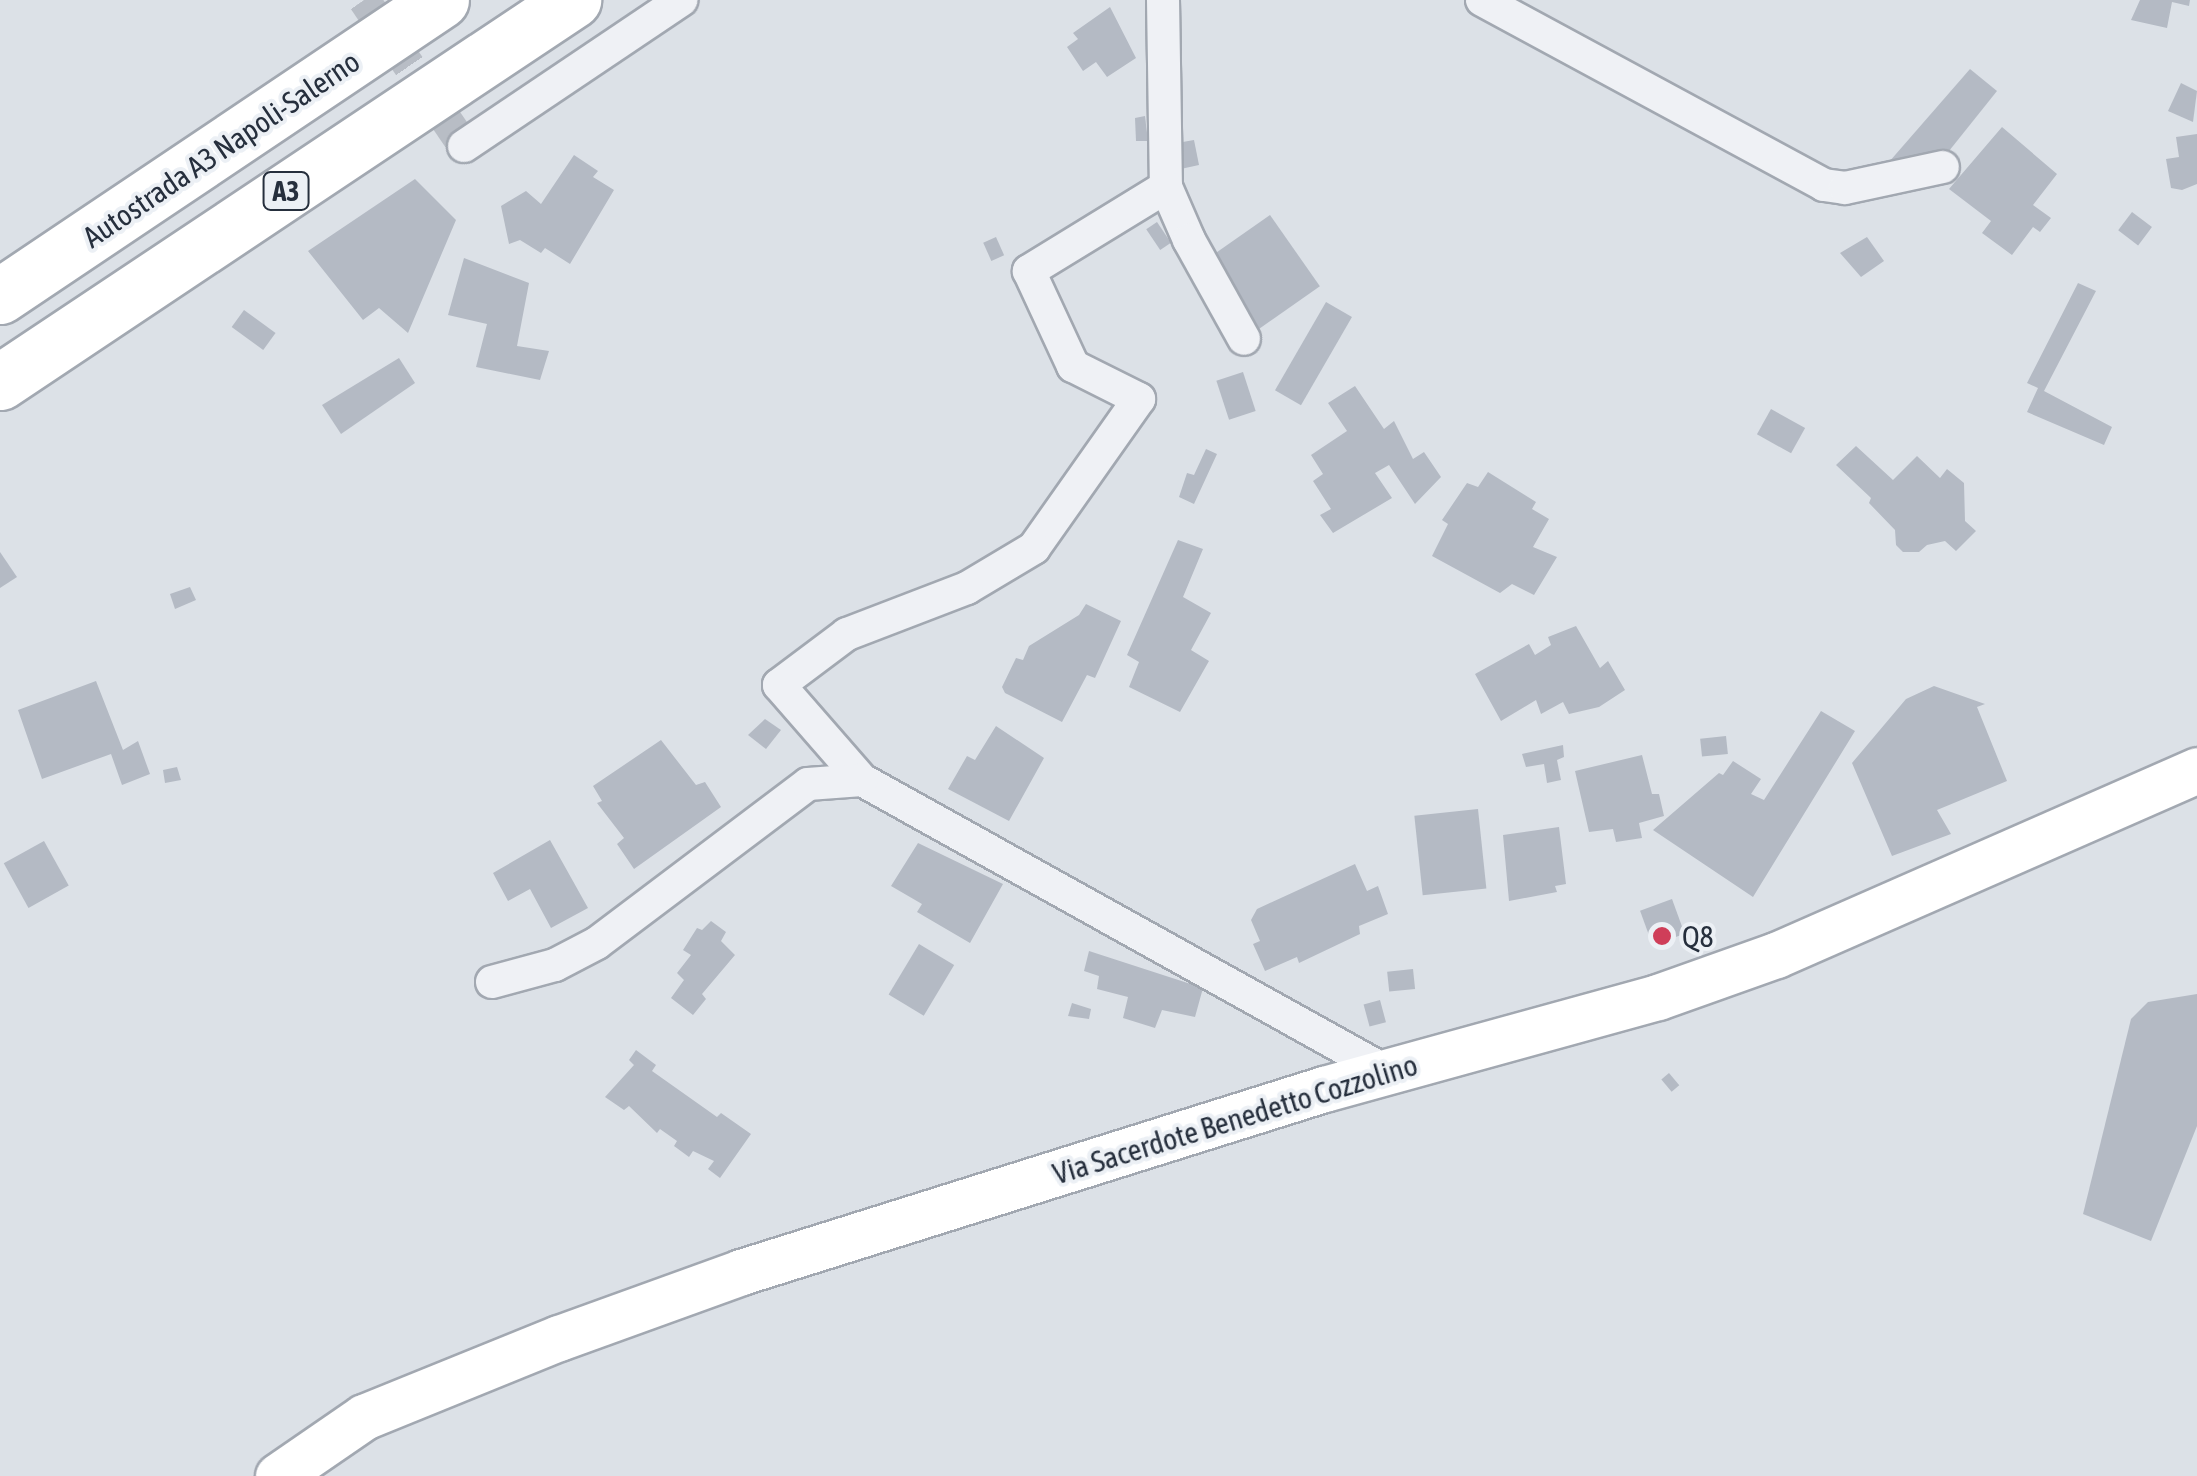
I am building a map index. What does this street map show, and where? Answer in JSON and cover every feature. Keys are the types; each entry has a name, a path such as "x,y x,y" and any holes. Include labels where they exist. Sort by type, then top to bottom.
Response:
{"highway":[{"name":"Autostrada A3 Napoli-Salerno","path":"0,296 441,0"},
{"name":"A3","path":"0,382 573,0"}],"main road":[{"name":"Via Sacerdote Benedetto Cozzolino","path":"278,1476 364,1417 741,1272 1387,1072 1658,997 1776,955 2197,770"}],"street":[{"path":"464,146 682,0"},
{"path":"1163,0 1166,187 1189,240 1244,339"},
{"path":"1482,0 1824,184 1845,188 1943,166"},
{"path":"1166,187 1029,271 1073,366 1139,399 1034,548 967,588 847,634 779,685 862,780 1387,1072"},
{"path":"492,982 555,965 597,943 808,784 862,780"}],"building":[{"path":"2140,0 2190,0 2189,6 2172,2 2167,28 2131,20"},
{"path":"1110,7 1136,58 1107,77 1096,62 1083,71 1067,47 1078,39 1073,33"},
{"path":"1970,69 1997,91 1945,156 1889,162"},
{"path":"2181,83 2197,91 2193,122 2168,111"},
{"path":"1145,116 1148,141 1136,141 1135,118"},
{"path":"2002,127 2057,174 2033,205 2051,218 2040,232 2033,227 2012,255 1982,233 1991,221 1949,189"},
{"path":"2197,134 2197,184 2182,190 2171,188 2166,159 2179,157 2176,137"},
{"path":"1194,140 1199,165 1176,170 1177,143"},
{"path":"574,155 598,171 593,177 614,190 570,264 545,248 541,253 520,240 509,244 501,206 526,191 541,204"},
{"path":"415,179 456,220 408,333 379,308 363,320 308,251"},
{"path":"2132,212 2152,227 2138,245 2118,230"},
{"path":"1270,215 1320,286 1259,329 1209,257"},
{"path":"1157,222 1171,243 1160,250 1146,229"},
{"path":"996,237 1004,255 991,261 983,243"},
{"path":"1867,237 1884,261 1861,277 1840,253"},
{"path":"464,258 529,283 517,346 549,351 540,380 476,367 487,324 448,315"},
{"path":"2078,283 2096,291 2044,391 2112,427 2104,445 2027,412 2038,388 2027,383"},
{"path":"1326,302 1352,317 1301,405 1275,390"},
{"path":"244,310 276,333 263,350 232,327"},
{"path":"399,358 415,383 341,434 322,405"},
{"path":"1243,372 1256,411 1229,420 1216,381"},
{"path":"1355,386 1384,429 1394,421 1413,459 1424,452 1441,477 1415,504 1389,465 1375,473 1392,498 1333,533 1320,515 1331,509 1313,481 1323,474 1311,455 1347,431 1328,403"},
{"path":"1771,409 1805,428 1791,453 1757,434"},
{"path":"1856,446 1893,480 1917,456 1940,478 1947,469 1964,483 1965,521 1976,531 1956,551 1945,541 1927,545 1919,552 1903,552 1896,545 1895,530 1869,503 1871,498 1836,465"},
{"path":"1206,449 1217,454 1194,504 1179,497 1187,473 1194,475"},
{"path":"1488,472 1536,502 1532,509 1549,519 1533,547 1557,557 1534,595 1512,584 1500,593 1432,556 1448,524 1442,520 1467,483 1478,487"},
{"path":"1178,540 1203,549 1183,597 1211,613 1191,650 1209,661 1180,712 1129,687 1139,662 1127,655"},
{"path":"0,552 17,577 0,588"},
{"path":"190,587 196,600 175,609 170,594"},
{"path":"1086,604 1121,621 1095,678 1087,675 1062,722 1005,693 1002,687 1016,658 1023,660 1029,646 1079,615"},
{"path":"1576,626 1600,668 1608,661 1625,690 1599,707 1569,714 1563,702 1541,714 1536,700 1501,721 1475,674 1529,644 1535,655 1551,645 1548,637"},
{"path":"96,681 123,750 138,741 150,774 122,785 111,754 42,779 18,710"},
{"path":"1934,686 1985,704 1977,707 2007,781 1937,810 1951,834 1892,856 1852,763 1906,699"},
{"path":"1821,711 1855,731 1753,897 1653,830 1719,773 1723,775 1733,761 1761,779 1751,794 1764,800"},
{"path":"765,719 781,730 766,749 748,735"},
{"path":"996,726 1044,758 1009,821 948,789 967,756 975,760"},
{"path":"1726,736 1728,754 1702,757 1700,739"},
{"path":"661,740 696,785 705,782 721,807 634,869 617,844 624,838 597,803 602,801 593,786"},
{"path":"1563,745 1564,757 1557,760 1561,780 1547,783 1544,764 1526,767 1522,754"},
{"path":"1642,755 1652,794 1659,794 1664,816 1639,823 1642,838 1616,842 1613,829 1589,832 1575,771"},
{"path":"177,767 181,780 165,783 163,770"},
{"path":"1478,809 1486,889 1423,895 1414,816"},
{"path":"1559,827 1566,884 1555,886 1557,892 1509,901 1503,835"},
{"path":"550,840 588,908 551,928 530,889 508,901 493,873"},
{"path":"44,841 69,886 28,908 4,863"},
{"path":"918,843 1003,884 970,943 917,912 922,904 891,886"},
{"path":"1355,864 1367,891 1378,886 1388,914 1359,926 1360,934 1299,963 1297,957 1265,971 1253,944 1260,941 1251,920 1257,909"},
{"path":"1672,899 1685,934 1653,945 1640,911"},
{"path":"711,921 726,932 721,941 735,955 702,994 706,999 693,1015 671,998 684,980 677,973 691,955 683,950 697,928 702,930"},
{"path":"919,944 954,965 924,1016 889,995"},
{"path":"1089,951 1203,988 1195,1017 1162,1010 1155,1028 1123,1018 1128,997 1097,989 1099,976 1084,971"},
{"path":"1413,969 1415,989 1389,992 1387,972"},
{"path":"2197,994 2197,1126 2151,1241 2083,1214 2131,1019 2148,1002"},
{"path":"1380,1000 1386,1022 1370,1027 1364,1004"},
{"path":"1072,1003 1091,1009 1089,1019 1068,1016"},
{"path":"636,1050 656,1065 652,1071 717,1117 721,1113 751,1134 720,1178 708,1169 714,1161 693,1151 689,1157 674,1146 677,1141 660,1129 657,1133 629,1106 624,1110 605,1097 634,1065 629,1060"},
{"path":"1669,1073 1679,1085 1672,1092 1661,1079"}],"tunnel":[{"path":"364,0 464,146"}],"place":[{"name":"Q8","path":"1662,936"}]}
